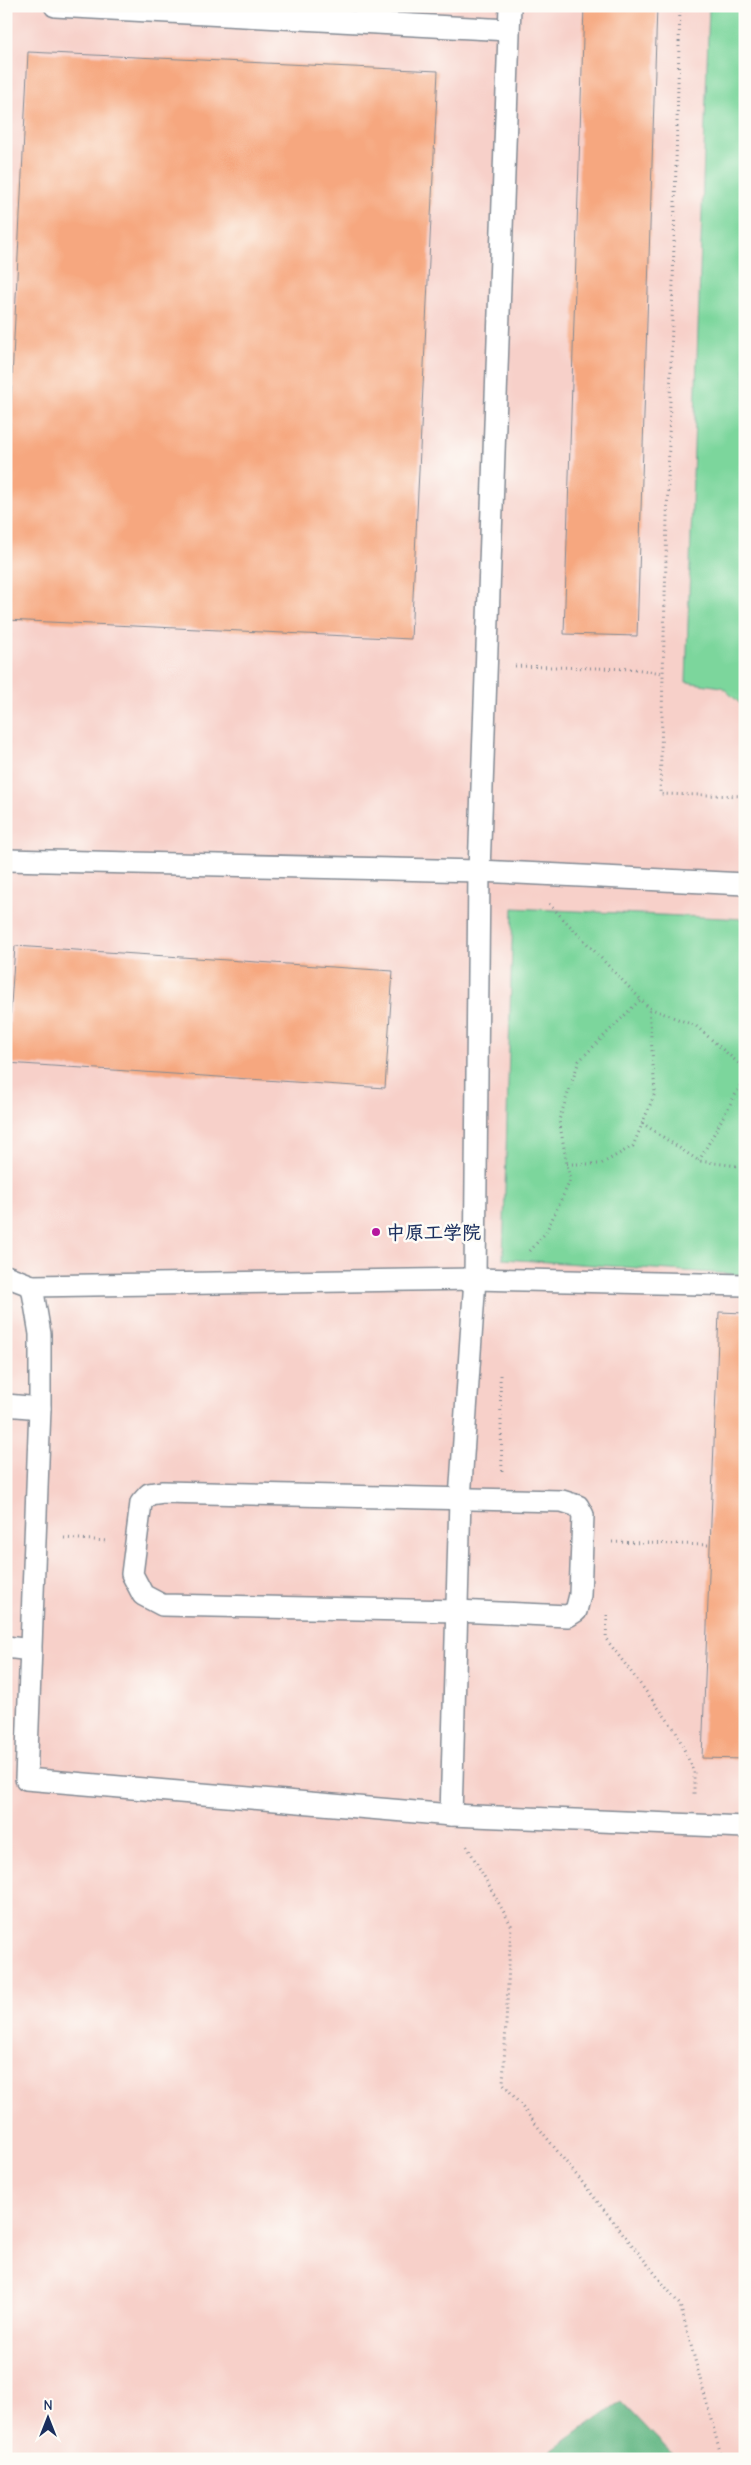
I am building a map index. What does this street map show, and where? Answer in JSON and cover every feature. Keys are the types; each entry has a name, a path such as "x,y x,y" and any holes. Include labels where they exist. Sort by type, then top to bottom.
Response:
{"lane":[{"path":"55,6 509,30"},
{"path":"451,1815 460,1499 475,1279 479,871 510,6"},
{"path":"6,860 520,872 745,884"},
{"path":"6,1276 32,1286 475,1279 745,1285"},
{"path":"32,1286 40,1334 40,1408 26,1779 451,1815 745,1827"},
{"path":"6,1406 40,1408"},
{"path":"163,1492 460,1499 562,1502 578,1506 584,1516 584,1543 580,1595 576,1610 568,1616 457,1610 162,1605 144,1595 132,1574 140,1503 149,1494 163,1492"},
{"path":"6,1647 31,1650"}],"path":[{"path":"680,6 660,794 745,796"},
{"path":"486,665 634,669 663,673"},
{"path":"520,872 649,1008 696,1026 745,1069"},
{"path":"504,1279 546,1232 570,1181 559,1120 579,1061 640,1000"},
{"path":"567,1164 601,1164 633,1146 655,1093 649,1008"},
{"path":"699,1161 745,1078"},
{"path":"642,1123 699,1161 745,1167"},
{"path":"36,1536 134,1544"},
{"path":"584,1543 709,1545"},
{"path":"451,1815 511,1925 503,2082 680,2305 722,2459"}],"shaded area":[{"name":"中原工学院","path":"6,6 745,6 745,2459 6,2459"}],"green space":[{"path":"709,6 745,6 745,708 722,687 686,682"},
{"path":"513,908 745,919 745,1275 503,1259"},
{"path":"621,2401 676,2458 540,2459"}],"building":[{"path":"584,6 657,6 637,636 564,634"},
{"path":"28,52 438,71 411,639 6,620 6,502"},
{"path":"15,946 393,971 385,1088 7,1063"},
{"path":"719,1312 745,1313 745,1759 702,1758"}],"place":[{"name":"中原工学院","path":"376,1232"}]}
